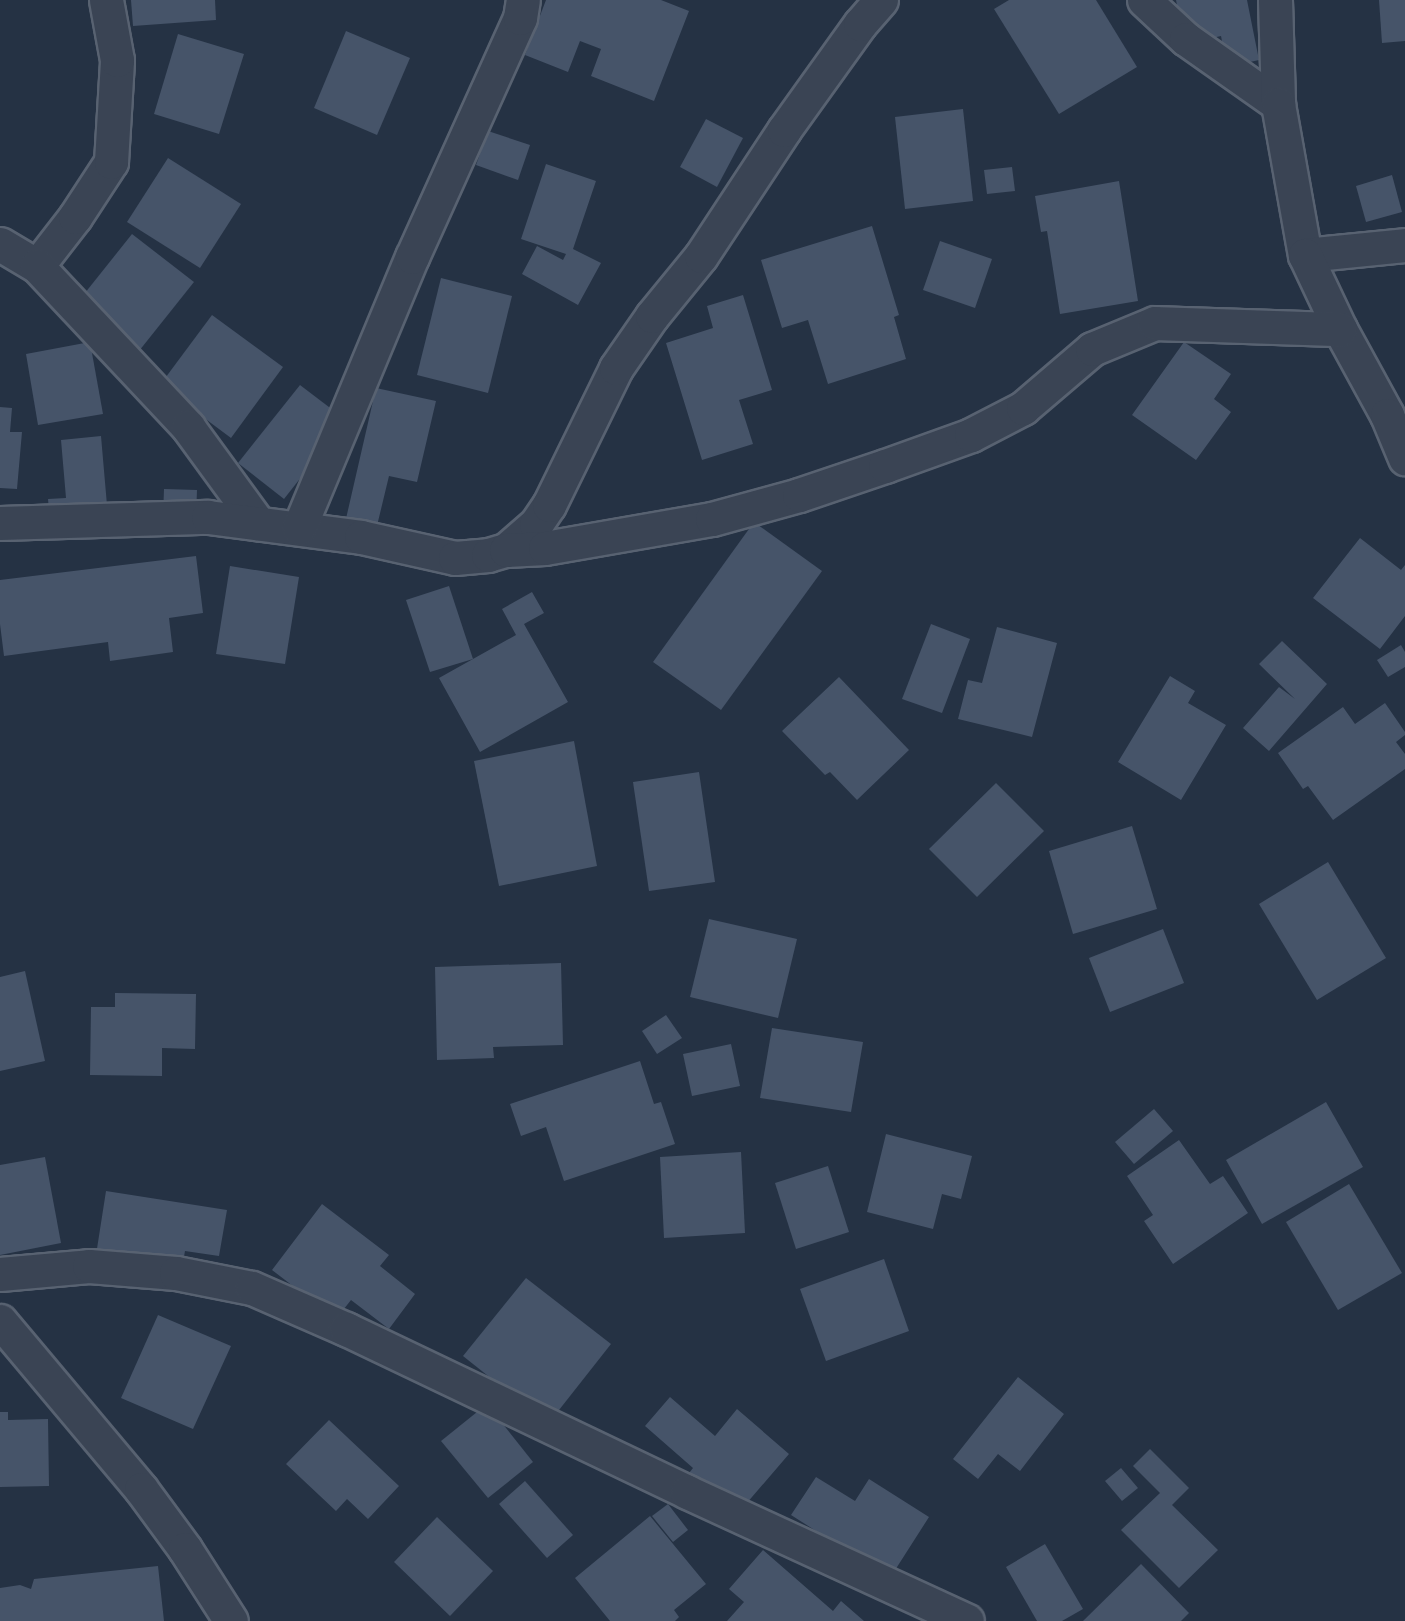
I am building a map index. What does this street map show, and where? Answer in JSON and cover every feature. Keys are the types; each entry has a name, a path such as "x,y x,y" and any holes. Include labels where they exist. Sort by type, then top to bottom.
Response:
{"street":[{"path":"37,266 75,217 111,162 117,60 105,0"},
{"path":"299,528 412,257 520,18 523,0"},
{"path":"506,550 536,524 549,505 616,368 651,316 701,256 784,130 860,24 881,0"},
{"path":"1144,0 1186,39 1278,104"},
{"path":"1275,0 1278,104 1305,255 1340,329 1387,415 1405,458"},
{"path":"0,244 37,266 188,427 258,523"},
{"path":"1305,255 1405,245"},
{"path":"0,523 197,517 361,537 455,558 488,555 506,550 545,548 712,519 800,495 971,435 1023,408 1092,349 1155,323 1340,329"},
{"path":"0,1274 89,1266 176,1273 252,1288 357,1334 687,1492 967,1621"},
{"path":"0,1320 141,1489 185,1549 231,1621"}],"building":[{"path":"131,0 215,0 216,20 133,26"},
{"path":"546,0 661,0 689,11 654,101 591,76 601,49 580,41 568,72 525,55"},
{"path":"1009,0 1096,0 1137,67 1059,114 994,9"},
{"path":"1176,0 1247,0 1259,60 1227,67 1221,36 1185,44"},
{"path":"1379,0 1405,0 1405,41 1382,43"},
{"path":"346,31 410,58 377,135 314,108"},
{"path":"178,34 244,54 219,134 154,114"},
{"path":"963,109 973,201 905,209 895,117"},
{"path":"706,119 743,138 717,187 680,167"},
{"path":"488,131 530,145 518,180 476,165"},
{"path":"168,158 241,204 200,268 127,222"},
{"path":"546,164 596,181 573,249 601,263 578,305 522,274 537,246 563,260 566,254 521,239"},
{"path":"1012,167 1015,191 987,194 984,170"},
{"path":"1392,175 1402,212 1366,222 1356,186"},
{"path":"1119,181 1138,301 1060,314 1047,231 1041,232 1035,196"},
{"path":"872,226 899,315 894,317 906,359 828,384 808,320 782,328 761,260"},
{"path":"132,234 194,282 139,351 77,303"},
{"path":"940,241 992,259 975,308 923,290"},
{"path":"441,278 512,296 488,393 417,375"},
{"path":"743,295 772,390 739,400 753,444 702,460 666,343 713,328 707,306"},
{"path":"212,315 283,367 231,438 160,385"},
{"path":"90,342 103,414 38,425 26,354"},
{"path":"1184,342 1231,374 1214,399 1231,412 1196,460 1132,415"},
{"path":"300,385 346,420 284,499 238,463"},
{"path":"376,388 436,401 417,482 389,476 376,530 345,523"},
{"path":"0,407 12,408 10,432 22,432 17,489 0,488"},
{"path":"101,436 109,528 51,533 48,499 66,498 61,440"},
{"path":"164,489 197,490 196,518 163,517"},
{"path":"754,522 822,571 721,710 653,662"},
{"path":"1360,538 1401,570 1405,565 1405,616 1380,649 1313,598"},
{"path":"196,556 203,613 169,618 173,652 110,661 108,642 4,656 0,624 0,580"},
{"path":"230,566 299,577 285,664 216,654"},
{"path":"449,586 473,659 430,672 406,600"},
{"path":"532,592 544,613 524,624 568,702 480,752 439,678 516,635 502,609"},
{"path":"931,624 970,639 942,713 902,699"},
{"path":"997,627 1057,643 1032,737 958,719 968,680 982,683"},
{"path":"1282,641 1327,684 1269,751 1243,728 1279,687 1295,699 1259,664"},
{"path":"1401,645 1405,652 1405,667 1388,677 1377,660"},
{"path":"1170,676 1195,691 1188,703 1226,725 1181,800 1118,762"},
{"path":"839,677 909,750 857,800 830,772 825,775 782,731"},
{"path":"1385,703 1405,732 1405,735 1396,742 1405,754 1405,769 1333,820 1308,786 1303,789 1278,753 1343,707 1355,724"},
{"path":"574,741 597,866 499,886 474,761"},
{"path":"699,772 715,882 649,891 633,782"},
{"path":"996,783 1044,831 977,897 929,849"},
{"path":"1132,826 1157,909 1073,934 1049,851"},
{"path":"1328,862 1386,958 1317,1000 1259,904"},
{"path":"709,919 797,939 778,1018 690,997"},
{"path":"1163,929 1184,983 1110,1012 1089,958"},
{"path":"561,963 563,1045 493,1047 494,1058 437,1060 435,967"},
{"path":"25,971 45,1061 0,1071 0,977"},
{"path":"115,993 196,994 195,1049 162,1048 162,1076 90,1075 91,1007 115,1007"},
{"path":"666,1015 682,1038 657,1054 642,1031"},
{"path":"772,1028 863,1042 851,1112 760,1098"},
{"path":"731,1044 740,1086 692,1096 683,1054"},
{"path":"640,1061 654,1104 661,1102 675,1144 564,1181 546,1127 521,1136 510,1104"},
{"path":"1326,1102 1363,1167 1262,1224 1226,1160"},
{"path":"1154,1109 1173,1131 1134,1164 1115,1142"},
{"path":"886,1134 972,1156 961,1199 942,1194 933,1229 867,1212"},
{"path":"1179,1140 1210,1184 1223,1176 1248,1213 1173,1264 1144,1221 1153,1215 1127,1176"},
{"path":"741,1152 745,1233 664,1238 660,1157"},
{"path":"45,1157 61,1243 0,1255 0,1165"},
{"path":"828,1166 849,1232 796,1249 775,1183"},
{"path":"1349,1184 1402,1273 1338,1310 1286,1222"},
{"path":"106,1191 227,1210 219,1256 185,1251 182,1268 96,1255"},
{"path":"322,1204 389,1255 380,1266 415,1294 389,1329 351,1300 336,1319 272,1270"},
{"path":"884,1259 909,1331 826,1361 800,1289"},
{"path":"526,1278 611,1344 548,1424 463,1356"},
{"path":"158,1315 231,1346 193,1429 121,1398"},
{"path":"1018,1377 1064,1414 1020,1471 998,1454 978,1479 953,1459"},
{"path":"670,1397 715,1436 737,1409 789,1454 734,1518 686,1477 693,1468 645,1426"},
{"path":"487,1404 533,1462 488,1498 441,1441"},
{"path":"0,1412 8,1412 8,1420 48,1419 49,1486 0,1487"},
{"path":"329,1420 399,1486 368,1519 347,1499 336,1511 286,1464"},
{"path":"1150,1449 1189,1488 1172,1505 1218,1550 1179,1588 1121,1530 1160,1493 1133,1466"},
{"path":"1121,1468 1138,1488 1122,1501 1105,1481"},
{"path":"816,1477 855,1501 869,1479 929,1517 890,1578 791,1515"},
{"path":"525,1481 573,1535 547,1558 499,1504"},
{"path":"668,1504 688,1530 673,1542 652,1516"},
{"path":"650,1516 706,1584 674,1610 679,1617 675,1621 610,1621 575,1578"},
{"path":"437,1517 493,1571 450,1616 394,1562"},
{"path":"1045,1544 1083,1609 1062,1621 1037,1621 1006,1567"},
{"path":"763,1550 833,1611 841,1601 864,1621 727,1621 744,1602 729,1589"},
{"path":"1141,1564 1189,1613 1181,1621 1083,1621"},
{"path":"158,1566 164,1621 0,1621 0,1588 20,1585 31,1589 34,1579"}]}
